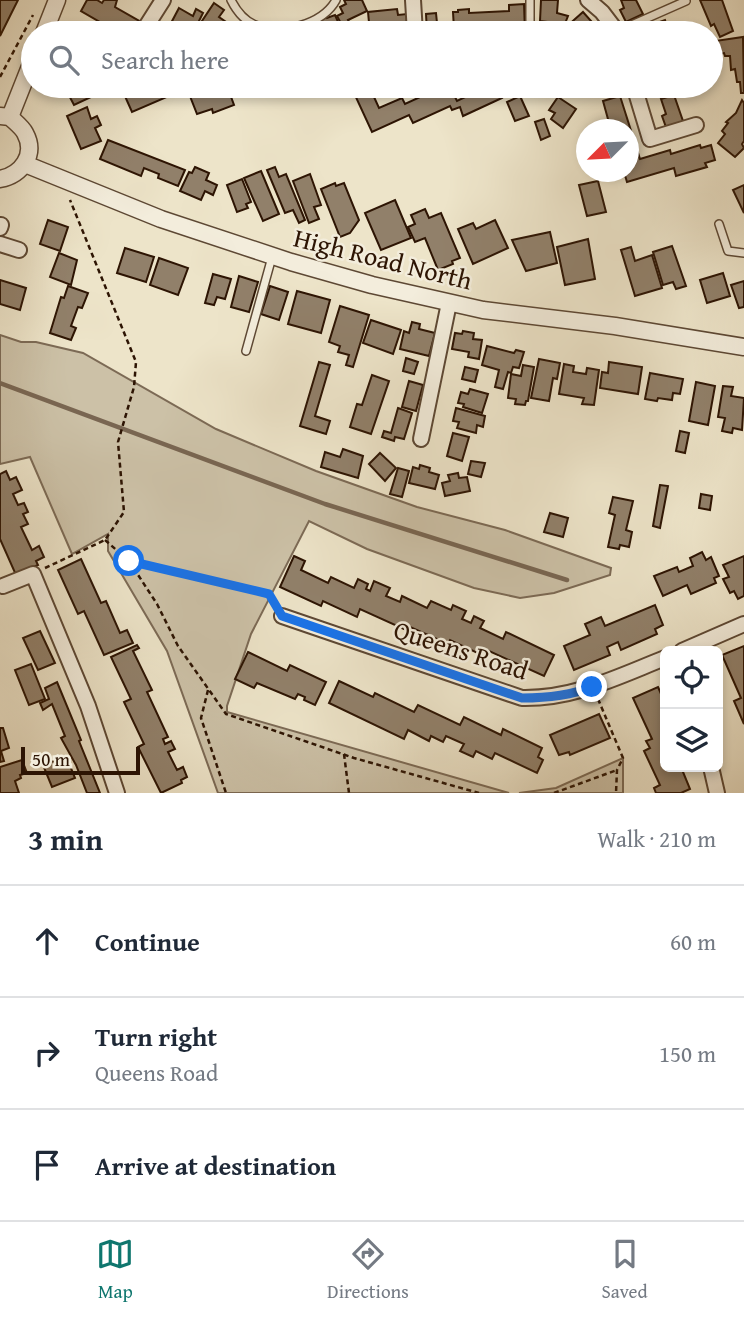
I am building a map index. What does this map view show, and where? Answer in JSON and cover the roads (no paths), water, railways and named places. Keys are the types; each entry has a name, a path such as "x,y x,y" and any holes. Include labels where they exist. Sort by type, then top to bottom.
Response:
{"street":[{"path":"49,21 57,0"},
{"path":"150,21 163,0"},
{"path":"413,0 414,21"},
{"path":"588,0 609,21"},
{"path":"0,178 10,177 25,164 29,154 25,133 5,117 21,84"},
{"path":"638,98 650,139 696,125"},
{"name":"High Road North","path":"25,164 161,219 272,256 372,285 449,303 744,347"},
{"path":"0,244 19,250"},
{"path":"421,439 449,303"},
{"path":"3,586 33,574 88,706 117,793"},
{"name":"Queens Road","path":"282,616 522,698 548,698 577,692 660,660"},
{"path":"693,646 744,624"},
{"path":"712,772 717,793"}],"lane":[{"path":"232,0 248,21"},
{"path":"311,21 324,14 336,0"},
{"path":"530,0 530,21"},
{"path":"642,21 686,1"},
{"path":"719,225 728,251 744,253"},
{"path":"246,351 272,256"}],"waterway":[{"path":"0,383 325,504 567,580"}]}
